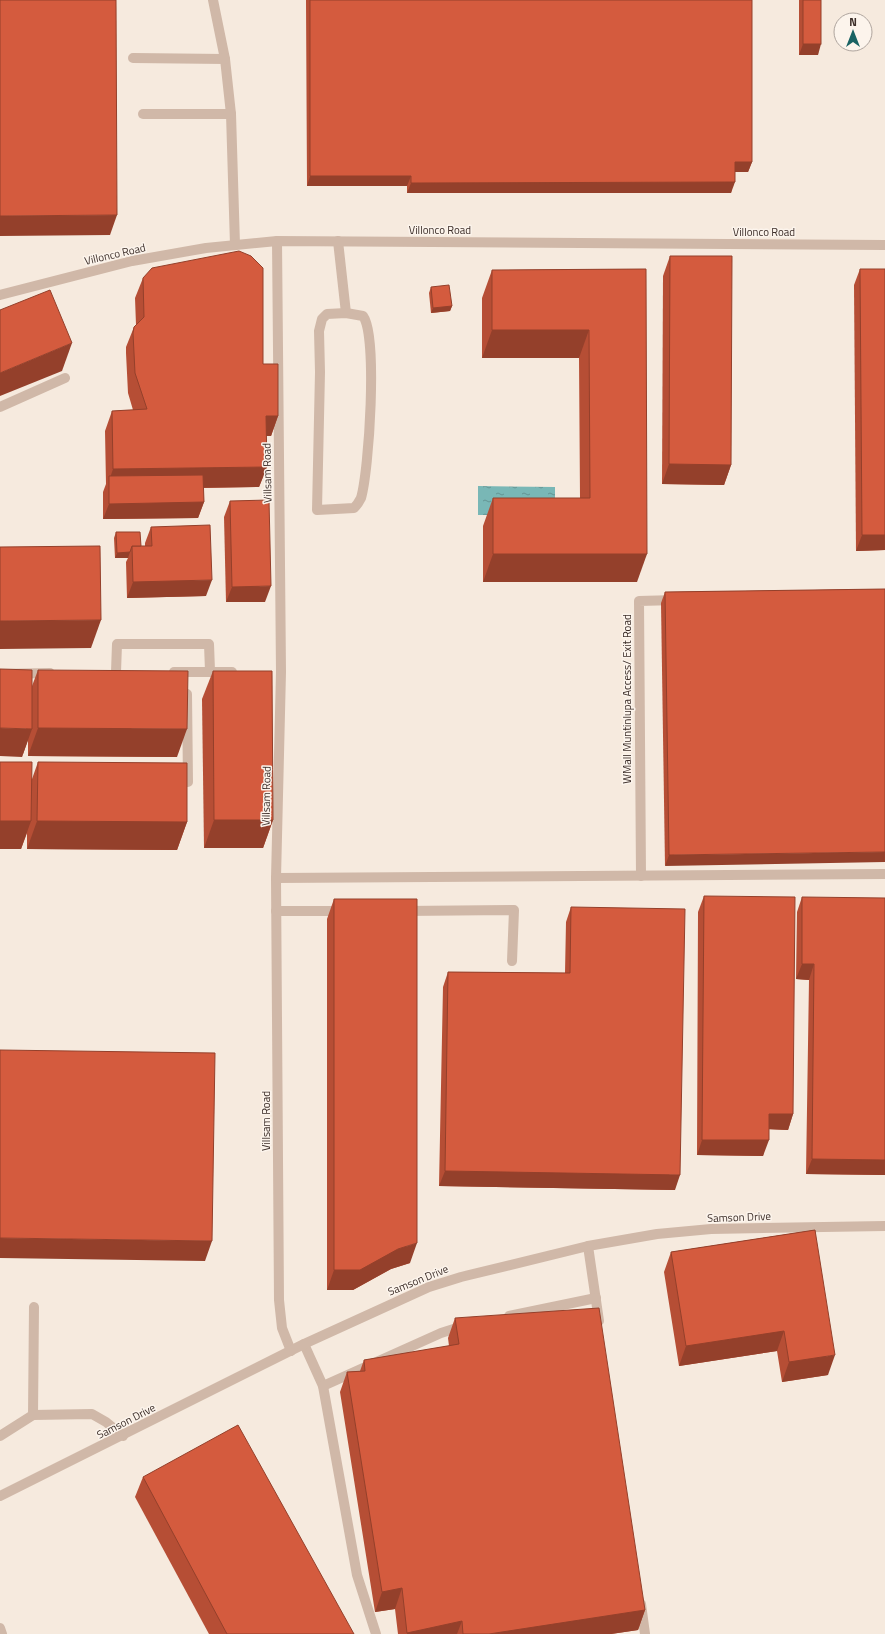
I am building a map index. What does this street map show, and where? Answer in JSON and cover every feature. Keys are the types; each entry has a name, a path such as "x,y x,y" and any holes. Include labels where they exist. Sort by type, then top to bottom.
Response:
{"street":[{"path":"212,0 225,59 231,114 235,245"},
{"path":"133,58 225,59"},
{"path":"143,114 231,114"},
{"name":"Villonco Road","path":"0,295 132,260 235,245 277,241 885,245"},
{"name":"Villsam Road","path":"277,241 278,672 276,911 279,1300 282,1328 290,1351"},
{"path":"338,241 346,313"},
{"path":"346,313 363,316 366,321 369,337 371,405 364,485 360,500 354,508 317,510 320,372 319,331 322,319 326,315 346,313"},
{"path":"0,407 65,378"},
{"name":"WMall Muntinlupa Access/ Exit Road","path":"641,876 639,601 686,600"},
{"path":"116,672 117,644 209,644 210,671"},
{"path":"163,672 245,672"},
{"path":"165,782 188,782 187,672"},
{"path":"0,674 62,673"},
{"path":"276,878 885,874"},
{"path":"394,910 514,910 512,961"},
{"path":"276,911 354,911"},
{"name":"Samson Drive","path":"0,1496 304,1344 429,1287 509,1264 588,1246 657,1234 711,1229 885,1226"},
{"path":"588,1246 600,1328"},
{"path":"499,1318 596,1298"},
{"path":"33,1415 34,1307"},
{"path":"323,1386 441,1333 470,1324"},
{"path":"304,1344 323,1386 357,1575 376,1634"},
{"path":"0,1436 33,1415 92,1414 106,1422 122,1436"},
{"path":"639,1595 645,1634"},
{"path":"0,1628 2,1634"}],"water":[{"path":"478,486 555,487 555,515 478,515"}],"building":[{"path":"0,0 116,0 117,215 0,216"},
{"path":"310,0 752,0 752,162 735,162 735,182 411,183 411,176 310,176"},
{"path":"803,0 821,0 821,44 803,44"},
{"path":"239,251 251,256 263,268 263,364 278,364 278,416 266,416 267,467 113,469 112,411 147,409 135,373 133,333 134,327 144,317 143,278 152,268"},
{"path":"670,256 732,256 731,465 669,464"},
{"path":"646,269 647,554 493,554 493,498 590,498 589,330 492,330 492,270"},
{"path":"860,269 885,269 885,535 862,535"},
{"path":"449,285 452,306 433,308 431,287"},
{"path":"50,290 72,343 0,373 0,310"},
{"path":"203,475 204,502 109,504 109,476"},
{"path":"269,500 271,586 232,587 230,501"},
{"path":"210,525 212,580 133,582 132,546 152,546 151,527"},
{"path":"116,532 140,532 141,546 132,546 130,552 117,553"},
{"path":"100,546 101,620 0,621 0,547"},
{"path":"885,589 885,852 669,855 665,592"},
{"path":"0,669 32,670 32,729 0,728"},
{"path":"38,670 188,671 187,729 38,728"},
{"path":"213,671 272,671 273,820 214,820"},
{"path":"0,762 32,762 31,821 0,821"},
{"path":"38,762 187,763 187,822 37,821"},
{"path":"704,896 795,897 793,1114 769,1114 769,1140 702,1140"},
{"path":"802,897 885,898 885,1160 812,1159 814,964 802,964"},
{"path":"334,899 417,899 417,1243 398,1249 360,1270 334,1270"},
{"path":"571,907 685,909 680,1175 445,1171 448,972 570,973"},
{"path":"0,1050 215,1053 212,1241 0,1238"},
{"path":"815,1230 835,1355 789,1362 784,1331 686,1346 671,1252"},
{"path":"599,1308 645,1610 489,1634 463,1634 462,1621 407,1633 402,1588 382,1592 347,1372 365,1371 364,1360 459,1344 455,1318"},
{"path":"238,1425 354,1634 227,1634 143,1477"}]}
